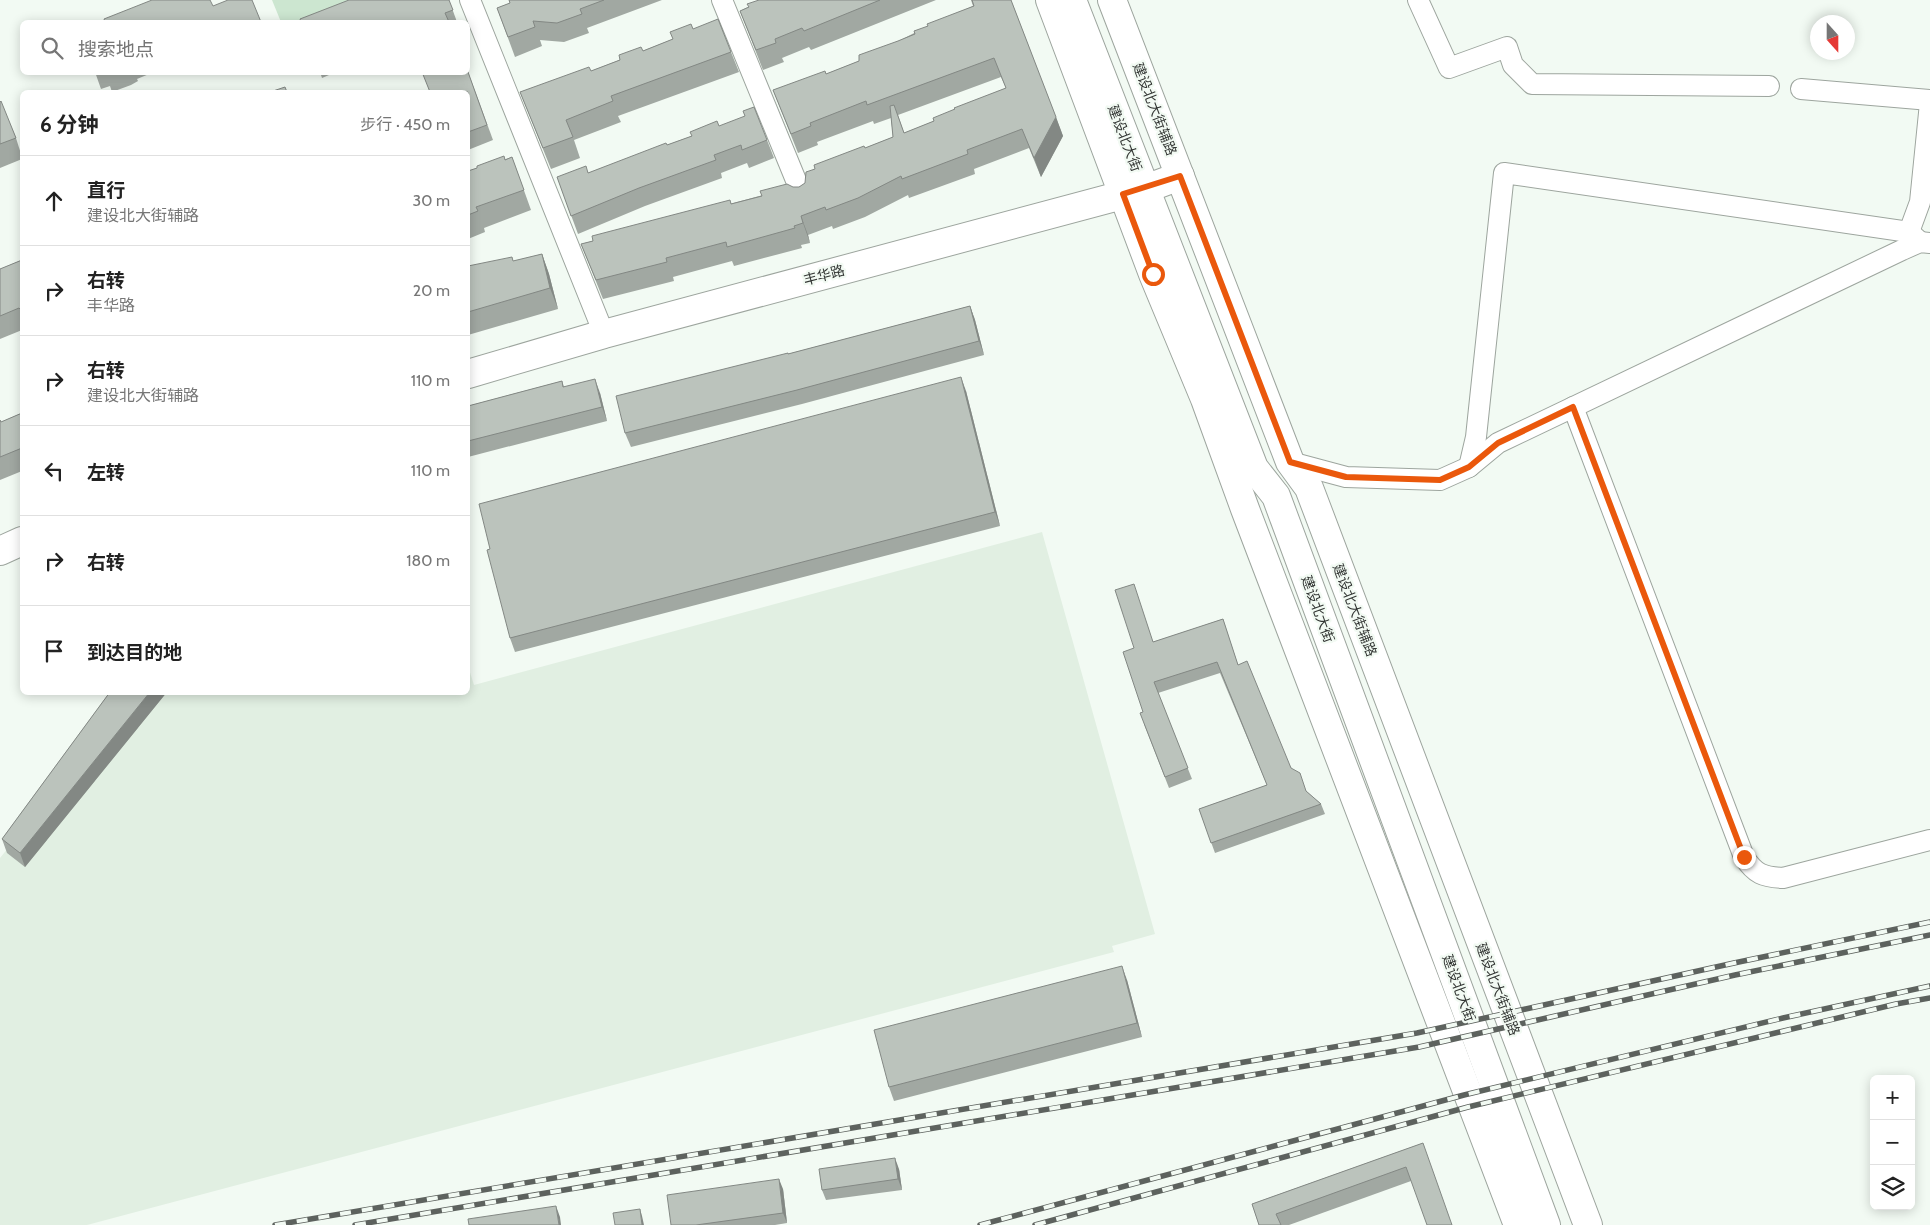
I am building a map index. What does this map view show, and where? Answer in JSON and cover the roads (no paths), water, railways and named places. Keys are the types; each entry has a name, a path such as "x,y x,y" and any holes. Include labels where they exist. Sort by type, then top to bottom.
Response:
{"street":[{"path":"470,0 604,334"},
{"path":"722,0 802,195"},
{"name":"建设北大街辅路","path":"1050,0 1152,185 1290,462 1309,488 1588,1225"},
{"name":"建设北大街","path":"1072,0 1152,185 1254,468 1276,496 1546,1225"},
{"path":"1089,0 1152,185"},
{"name":"建设北大街辅路","path":"1112,0 1152,185 1153,274 1205,399 1245,509 1518,1225"},
{"path":"1418,0 1449,68 1507,47 1513,65 1532,84 1768,86"},
{"path":"1801,89 1930,101 1920,202 1920,239"},
{"path":"1469,467 1476,437 1504,173 1920,239"},
{"name":"丰华路","path":"470,373 604,334 1152,185"},
{"path":"1290,462 1346,477 1440,480 1469,467 1498,443 1920,239"},
{"path":"1573,407 1744,857 1753,870 1769,878 1783,878 1930,840"},
{"path":"0,551 20,543"}],"railway":[{"path":"275,1225 1417,1033 1930,922"},
{"path":"355,1225 1419,1047 1735,975 1930,935"},
{"path":"980,1225 1464,1095 1783,1018 1930,986"},
{"path":"1035,1225 1468,1107 1896,1004 1930,998"}]}
